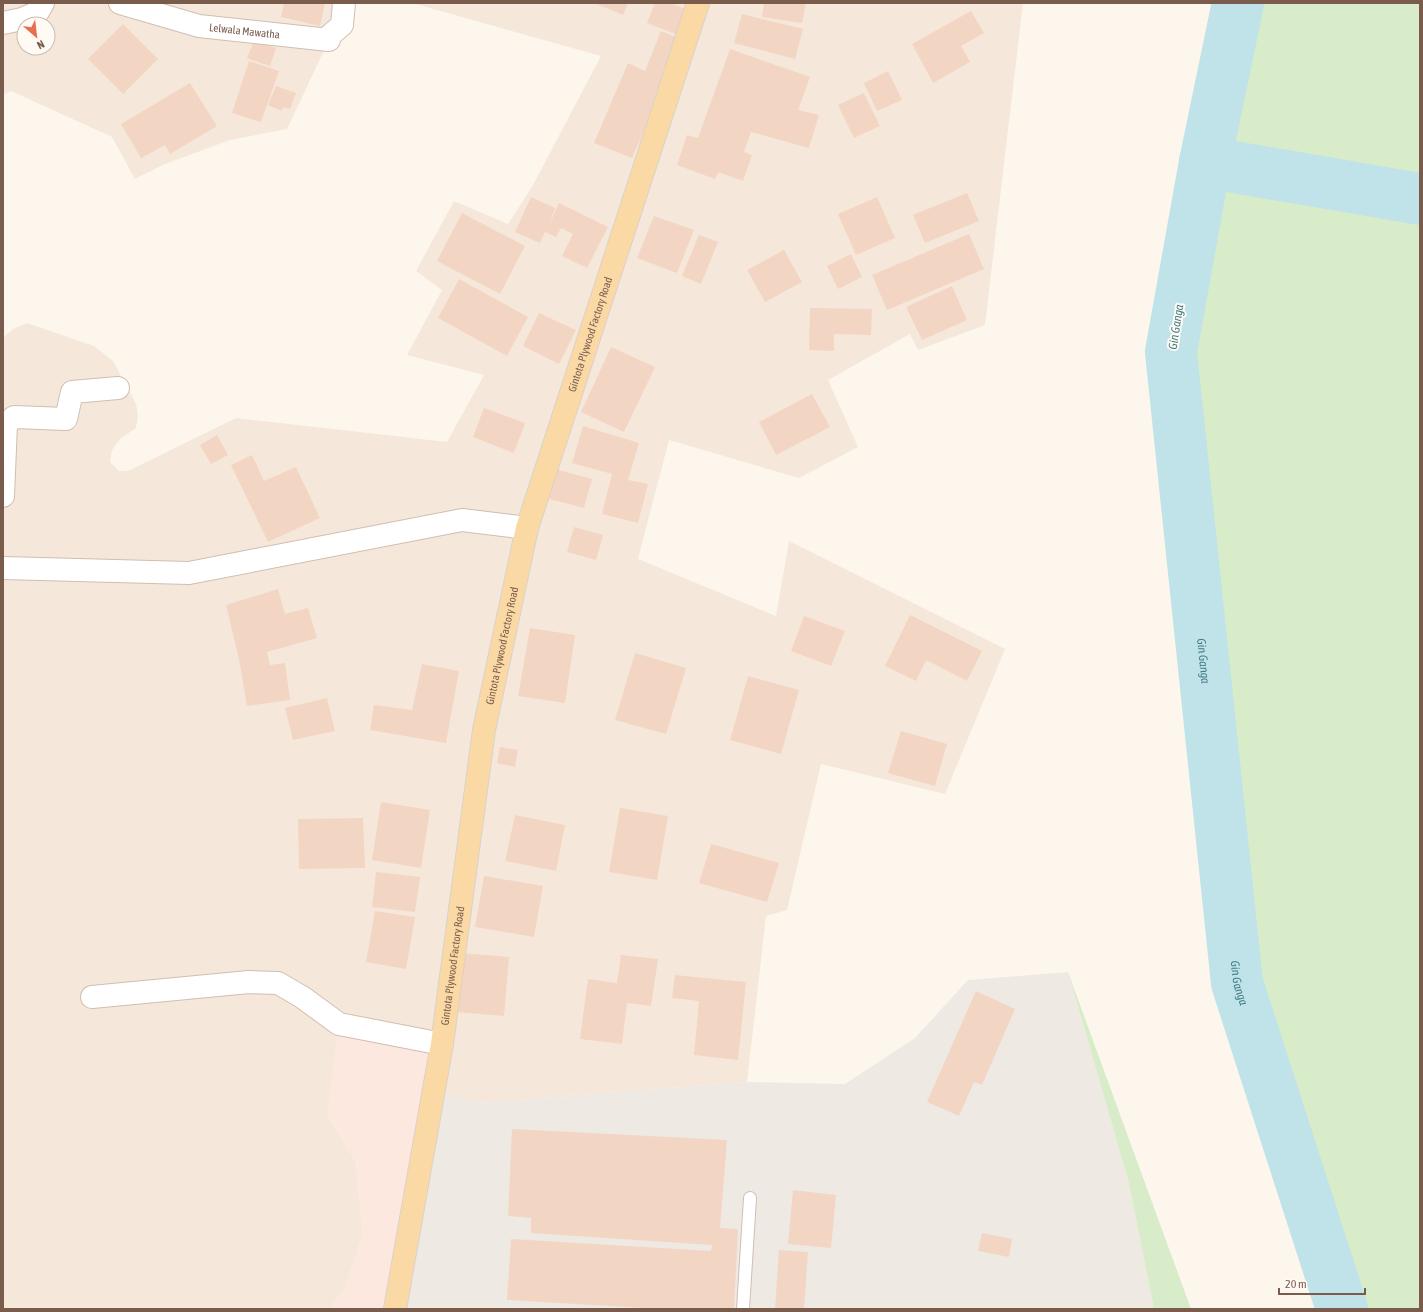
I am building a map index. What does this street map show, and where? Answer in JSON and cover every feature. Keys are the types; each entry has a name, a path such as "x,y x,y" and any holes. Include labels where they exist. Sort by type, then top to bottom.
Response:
{"main road":[{"name":"Gintota Plywood Factory Road","path":"395,1309 442,1044 484,730 527,528 698,3"}],"street":[{"path":"3,23 22,20 38,12 43,3"},
{"name":"Lelwala Mawatha","path":"120,3 199,26 329,40 328,37 342,25 344,3"},
{"path":"3,496 6,424 14,417 66,419 72,392 118,388"},
{"path":"3,568 189,572 462,520 527,528"},
{"path":"92,996 249,982 278,983 302,997 339,1024 442,1044"}],"lane":[{"path":"743,1309 750,1198"}],"shaded area":[{"path":"3,3 344,3 329,40 287,129 230,140 165,164 135,179 112,137 11,91 3,95"},
{"path":"412,3 1023,3 985,325 918,350 910,334 828,380 858,447 799,478 669,440 638,559 776,616 789,541 1005,649 945,794 821,764 787,910 766,916 747,1082 478,1103 434,1093 327,1115 356,1162 363,1234 346,1286 330,1309 3,1309 3,338 13,329 27,323 94,346 113,361 136,404 138,415 136,428 120,439 112,450 110,462 119,471 128,471 236,418 447,442 484,375 407,355 442,290 416,271 454,201 508,224 533,185 601,56"},
{"path":"1068,972 1128,1180 1154,1309 395,1309 434,1093 478,1103 747,1082 845,1084 915,1038 968,980"},
{"path":"339,1024 442,1044 395,1309 330,1309 346,1286 363,1234 356,1162 327,1115"}],"green space":[{"path":"1238,3 1420,3 1420,1309 1342,1309 1237,983 1171,353 1205,162"},
{"path":"1068,972 1191,1309 1154,1309 1128,1180"}],"building":[{"path":"284,3 325,3 320,26 281,17"},
{"path":"594,3 628,3 623,15"},
{"path":"655,3 670,3 693,12 683,37 647,23"},
{"path":"764,3 806,3 802,23 762,17"},
{"path":"971,11 984,33 961,46 970,62 933,83 912,44"},
{"path":"742,14 803,29 795,59 734,43"},
{"path":"123,24 158,59 123,94 88,59"},
{"path":"661,31 683,40 632,158 594,143 628,63 645,71"},
{"path":"254,41 276,48 270,66 247,58"},
{"path":"730,49 810,77 798,110 819,115 809,148 751,132 744,152 752,155 743,181 718,172 715,179 677,165 687,135 698,138"},
{"path":"249,61 279,71 261,122 232,113"},
{"path":"888,71 902,100 877,111 864,83"},
{"path":"190,83 217,126 170,154 165,145 141,158 121,124"},
{"path":"276,86 296,93 290,109 283,107 282,111 268,105"},
{"path":"864,93 880,126 854,138 838,105"},
{"path":"967,193 979,221 925,243 913,215"},
{"path":"531,197 555,208 549,225 559,203 608,227 587,268 562,256 573,234 561,228 556,237 545,232 540,243 515,232"},
{"path":"877,197 895,238 856,255 838,214"},
{"path":"462,213 525,246 500,294 437,261"},
{"path":"654,216 694,230 677,273 637,258"},
{"path":"969,234 984,269 887,310 872,275"},
{"path":"699,235 718,242 701,284 682,276"},
{"path":"784,250 802,282 765,302 747,270"},
{"path":"851,254 862,277 838,289 827,266"},
{"path":"459,279 528,317 507,356 438,318"},
{"path":"952,286 967,320 922,340 906,307"},
{"path":"810,308 872,309 871,335 834,334 834,351 809,350"},
{"path":"539,313 576,330 559,364 523,346"},
{"path":"611,347 655,367 624,432 581,412"},
{"path":"812,394 830,427 776,455 759,422"},
{"path":"484,408 525,423 514,453 473,437"},
{"path":"583,426 639,443 628,480 648,484 638,523 602,514 612,474 572,463"},
{"path":"217,435 228,455 211,464 200,445"},
{"path":"252,455 264,481 296,467 320,518 268,542 231,465"},
{"path":"555,469 592,479 584,508 546,498"},
{"path":"574,527 603,535 596,560 567,552"},
{"path":"278,589 285,614 308,608 317,638 267,652 270,665 285,663 290,700 247,706 239,659 226,605"},
{"path":"910,615 982,651 967,681 926,660 916,681 885,666"},
{"path":"804,616 845,631 831,666 791,651"},
{"path":"530,628 575,635 565,703 518,696"},
{"path":"635,653 686,668 666,734 615,720"},
{"path":"422,664 459,671 446,743 370,730 374,705 412,710"},
{"path":"748,676 799,690 781,754 730,740"},
{"path":"327,698 335,731 293,740 285,708"},
{"path":"901,731 947,744 935,786 888,773"},
{"path":"500,747 518,750 515,767 497,763"},
{"path":"381,802 430,810 421,868 372,860"},
{"path":"620,808 668,816 657,880 609,872"},
{"path":"515,815 565,825 556,871 505,861"},
{"path":"363,818 365,868 299,869 298,819"},
{"path":"711,844 779,863 767,902 699,883"},
{"path":"376,872 420,877 415,912 372,907"},
{"path":"484,876 543,886 534,937 475,927"},
{"path":"375,911 415,917 406,969 366,962"},
{"path":"462,953 509,957 504,1016 456,1012"},
{"path":"621,955 658,959 651,1006 627,1003 622,1044 580,1039 588,979 617,983"},
{"path":"675,975 746,982 738,1060 694,1055 699,1001 672,998"},
{"path":"976,991 1015,1009 982,1085 974,1082 959,1116 927,1102"},
{"path":"512,1129 727,1140 720,1228 738,1229 734,1309 662,1309 507,1300 511,1239 711,1251 712,1245 531,1233 531,1218 508,1216"},
{"path":"793,1190 836,1195 831,1248 788,1244"},
{"path":"982,1233 1012,1239 1009,1257 978,1251"},
{"path":"779,1250 808,1252 804,1309 775,1309"}],"waterway":[{"name":"Gin Ganga","path":"1238,3 1205,162 1171,352 1237,983 1342,1309"},
{"path":"1205,162 1420,199"}]}
